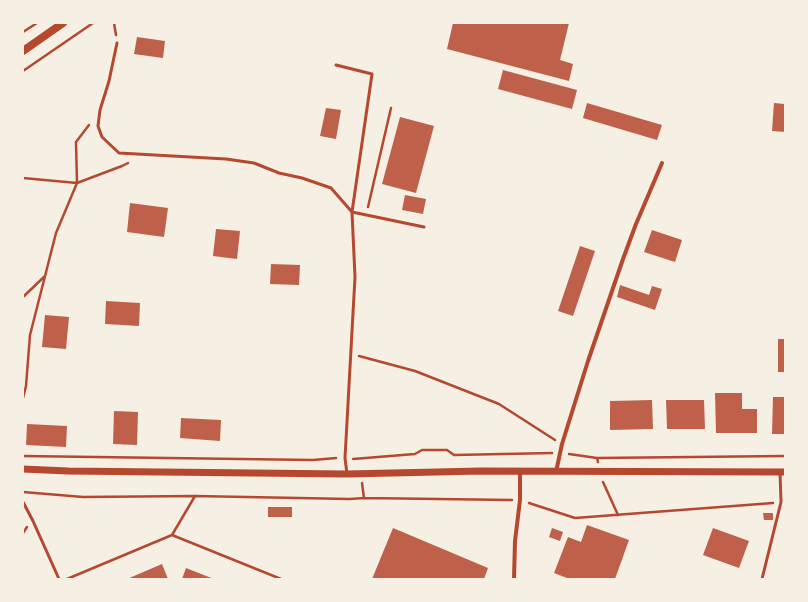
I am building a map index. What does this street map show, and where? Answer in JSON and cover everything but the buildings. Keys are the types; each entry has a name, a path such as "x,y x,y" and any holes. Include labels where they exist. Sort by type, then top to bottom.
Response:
{"main road":[{"path":"23,51 63,23"}],"street":[{"path":"556,472 562,444 588,361 636,224 662,163"},
{"path":"23,469 68,471 346,474 481,471 782,472"},
{"path":"514,579 515,541 520,500 520,472"}],"lane":[{"path":"117,44 109,81 100,110 98,126 102,137 119,153 226,159 254,163 280,173 302,178 331,188 352,212 424,227"},
{"path":"336,65 372,74 352,212 355,278 345,458 346,474"},
{"path":"762,579 781,502 782,472"},
{"path":"23,502 59,579"}],"path":[{"path":"23,32 37,23"},
{"path":"23,71 93,23"},
{"path":"23,398 26,386 30,335 56,233 77,182 76,142 100,110"},
{"path":"23,178 77,182 122,166 142,154"},
{"path":"23,297 45,276"},
{"path":"358,355 415,370 499,404 562,444"},
{"path":"597,458 785,456"},
{"path":"23,492 83,497 194,496 520,500 575,518 781,502"},
{"path":"67,579 172,535 194,496"},
{"path":"172,535 280,579"}]}
